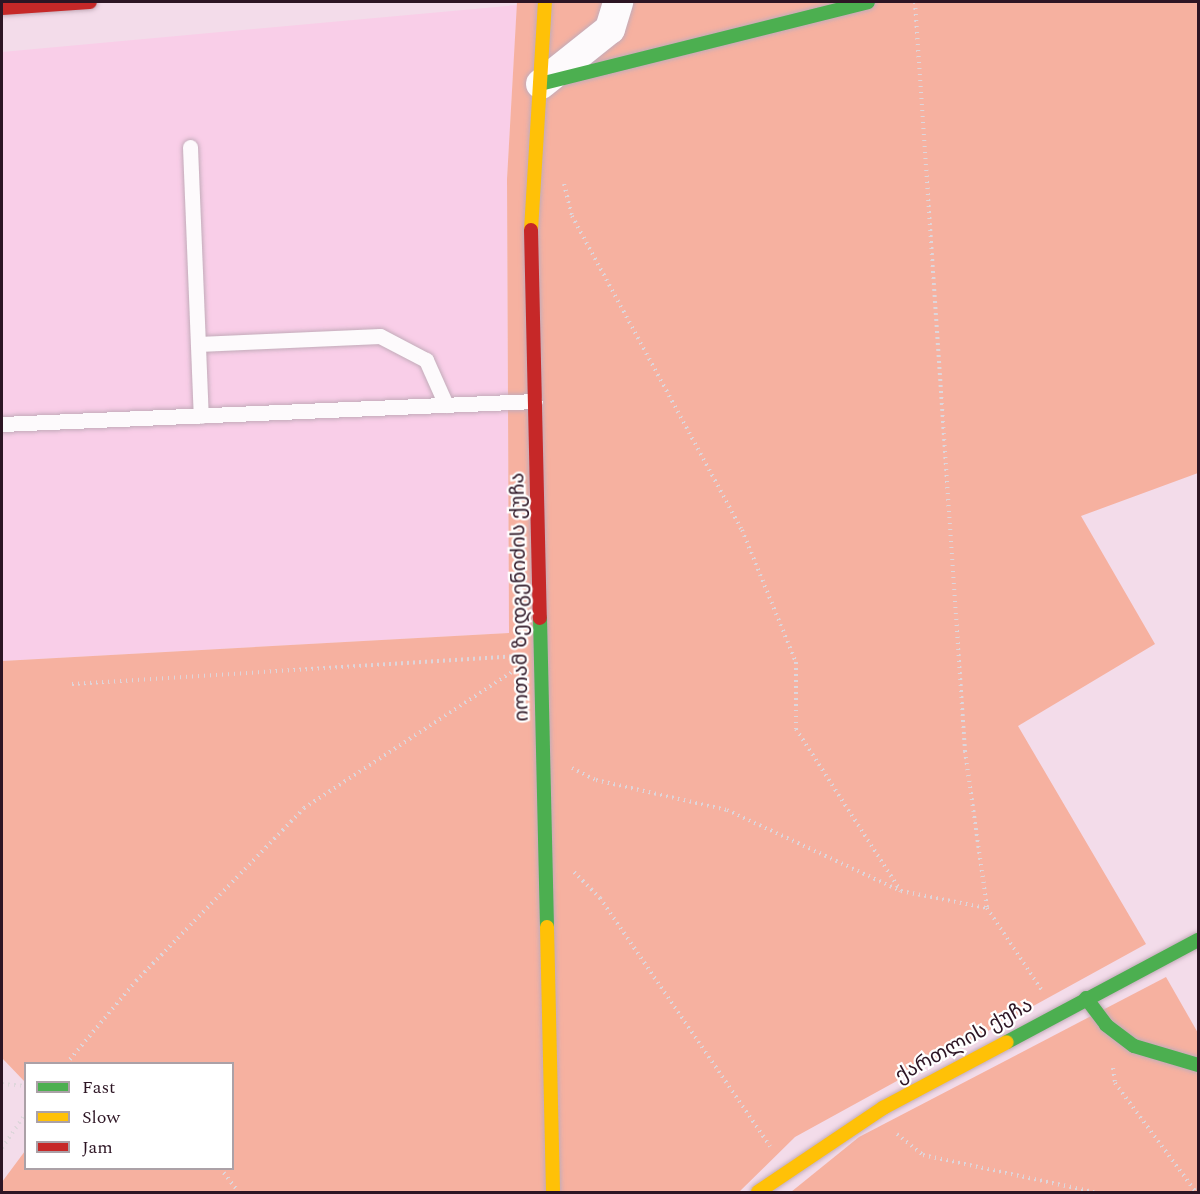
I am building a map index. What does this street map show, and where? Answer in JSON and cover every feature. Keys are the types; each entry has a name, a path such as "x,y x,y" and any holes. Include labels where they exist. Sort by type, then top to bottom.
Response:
{"street":[{"path":"2,8 90,2"},
{"name":"იოთამ ზედგენიძის ქუჩა","path":"545,2 531,224 553,1192"},
{"path":"540,84 610,29 618,2"},
{"path":"540,84 868,2"},
{"name":"ქართლის ქუჩა","path":"758,1192 785,1169 873,1115 1056,1012 1198,940"},
{"path":"1086,998 1106,1025 1134,1046 1198,1065"}],"lane":[{"path":"190,147 201,416"},
{"path":"198,344 380,336 426,360 446,405"},
{"path":"2,424 535,401"}],"path":[{"path":"915,2 965,751 987,908 1056,1012"},
{"path":"561,172 572,216 742,530 796,662 796,729 901,891"},
{"path":"72,684 541,654"},
{"path":"68,1062 136,981 304,808 541,654"},
{"path":"543,753 596,780 726,810 901,891 987,908"},
{"path":"545,843 600,898 785,1169"},
{"path":"1106,1025 1115,1083 1196,1192"},
{"path":"2,1084 24,1086"},
{"path":"873,1115 923,1155 1094,1192"},
{"path":"2,1148 24,1116"},
{"path":"222,1170 239,1192"}],"shaded area":[{"path":"517,2 1198,2 1198,473 1081,516 1155,644 1018,726 1146,944 795,1137 739,1192 2,1192 2,1182 24,1152 24,1170 234,1170 234,1062 24,1062 24,1081 2,1058 2,661 509,633 507,179"},
{"path":"517,5 507,179 509,633 2,661 2,52"},
{"path":"1166,977 1198,1033 1198,1192 791,1192 859,1137"}],"traffic: fast":[{"path":"540,84 868,2"},
{"path":"540,618 547,927"},
{"path":"1007,1042 1198,940"},
{"path":"1086,998 1106,1025 1134,1046 1198,1065"}],"traffic: slow":[{"path":"531,230 545,2"},
{"path":"547,927 553,1192"},
{"path":"758,1192 883,1108 1007,1042"}],"traffic: jam":[{"path":"2,8 90,2"},
{"path":"531,230 540,618"}]}
